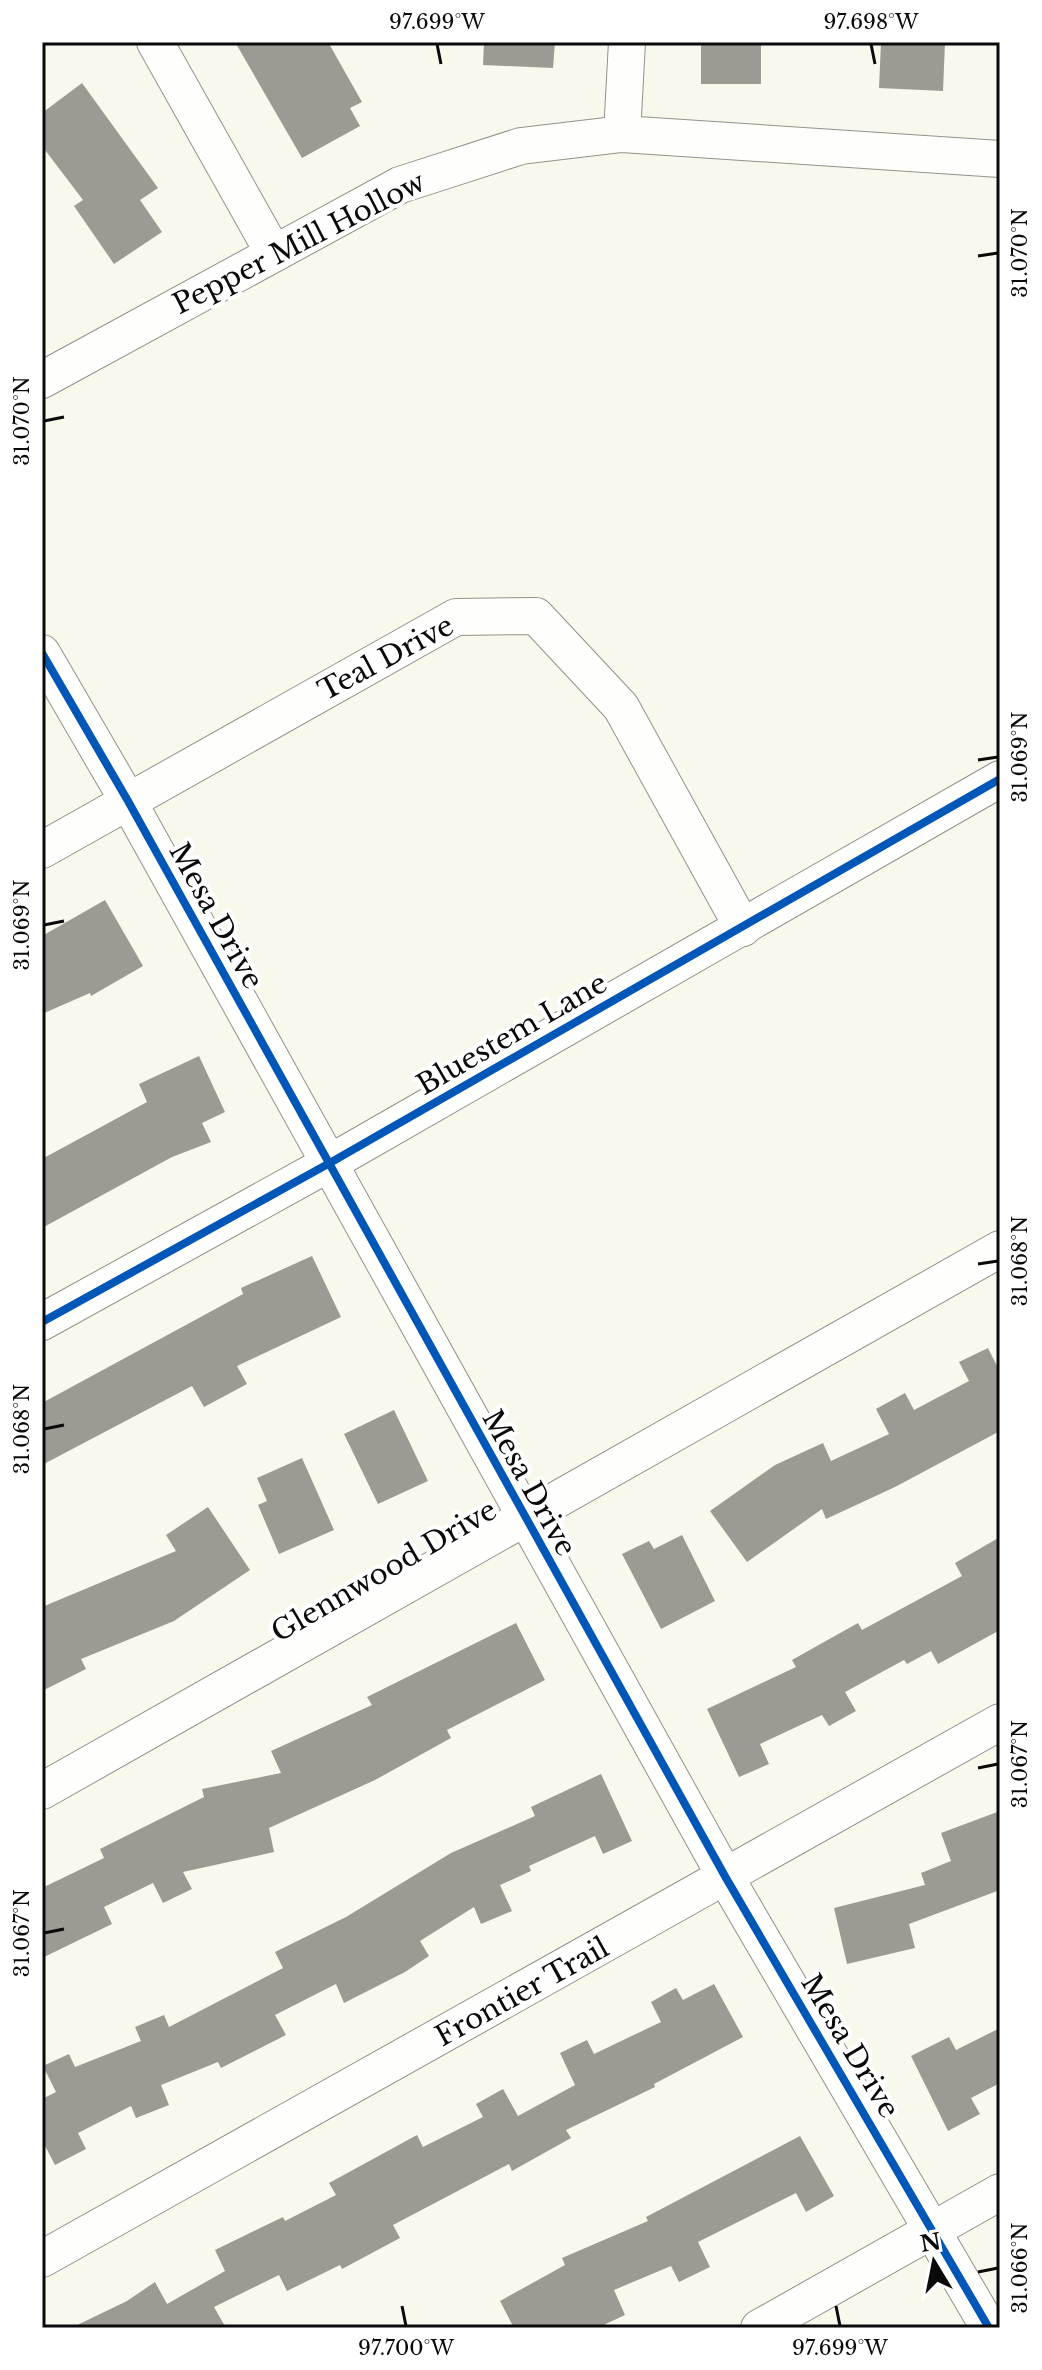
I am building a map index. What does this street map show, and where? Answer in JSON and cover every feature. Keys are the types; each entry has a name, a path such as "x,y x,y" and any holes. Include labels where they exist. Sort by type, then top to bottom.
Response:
{"street":[{"path":"155,42 273,252"},
{"path":"622,134 627,42"},
{"name":"Pepper Mill Hollow","path":"42,380 400,185 521,146 622,134 1000,159"},
{"name":"Teal Drive","path":"42,850 456,617 536,616 621,707 743,928"},
{"name":"Mesa Drive","path":"42,653 128,801 726,1878 989,2328"},
{"name":"Bluestem Lane","path":"42,1322 328,1164 1000,779"},
{"name":"Glennwood Drive","path":"42,1791 1000,1249"},
{"name":"Frontier Trail","path":"42,2259 1000,1722"},
{"path":"759,2328 1000,2192"}],"building":[{"path":"235,42 328,42 362,102 350,108 360,126 302,158"},
{"path":"484,42 555,42 553,68 483,65"},
{"path":"701,42 761,42 761,84 701,84"},
{"path":"881,42 945,42 943,91 879,88"},
{"path":"82,83 158,188 140,200 162,232 114,264 74,206 83,200 42,146 42,113"},
{"path":"105,900 143,966 91,996 90,993 42,1014 42,936"},
{"path":"199,1056 225,1112 202,1123 211,1142 172,1157 42,1228 42,1159 147,1102 139,1084"},
{"path":"312,1256 341,1317 237,1366 247,1384 204,1407 192,1386 42,1465 42,1403 243,1294 241,1288"},
{"path":"988,1348 1000,1372 1000,1431 895,1487 826,1519 822,1509 747,1562 710,1511 775,1465 823,1443 831,1461 889,1434 876,1409 905,1393 914,1410 969,1381 959,1362"},
{"path":"394,1410 428,1481 378,1504 344,1434"},
{"path":"302,1458 334,1530 279,1554 258,1505 267,1501 257,1478"},
{"path":"208,1507 250,1570 174,1621 81,1659 86,1669 42,1691 42,1607 176,1551 166,1535"},
{"path":"682,1535 715,1601 661,1629 622,1554 649,1541 654,1549"},
{"path":"1000,1537 1000,1630 938,1664 931,1651 907,1664 904,1660 845,1692 856,1711 829,1726 822,1715 760,1744 769,1764 739,1777 707,1709 796,1667 792,1660 858,1623 862,1630 962,1576 955,1563"},
{"path":"516,1623 545,1680 447,1730 451,1738 375,1780 269,1828 274,1852 183,1872 192,1889 163,1903 153,1883 104,1907 112,1924 42,1958 42,1888 104,1858 100,1849 204,1797 202,1789 281,1773 271,1751 372,1705 367,1697"},
{"path":"601,1774 632,1841 603,1854 595,1836 529,1866 531,1871 500,1885 512,1911 481,1924 474,1907 420,1941 429,1956 405,1972 344,2003 336,1984 275,2015 286,2035 221,2068 218,2062 161,2085 169,2105 136,2118 131,2106 78,2133 86,2149 55,2165 42,2140 42,2099 56,2092 43,2066 69,2054 75,2067 141,2041 135,2027 164,2015 169,2027 283,1968 275,1952 346,1917 451,1853 535,1816 531,1807"},
{"path":"1000,1811 1000,1890 909,1924 915,1948 847,1964 834,1908 925,1885 921,1873 951,1861 941,1833"},
{"path":"714,1984 743,2037 654,2084 655,2087 566,2130 571,2138 512,2171 509,2164 393,2225 400,2238 342,2269 340,2265 287,2291 279,2275 214,2307 226,2328 71,2328 127,2301 155,2282 167,2304 225,2271 215,2250 283,2217 285,2221 336,2195 329,2183 417,2135 423,2147 483,2117 476,2104 503,2089 518,2116 575,2085 560,2053 587,2040 594,2054 661,2022 651,2002 676,1988 683,2000"},
{"path":"1000,2028 1000,2083 971,2098 980,2114 948,2131 911,2056 949,2037 956,2050"},
{"path":"800,2136 834,2196 806,2212 796,2193 698,2242 710,2267 679,2282 671,2266 614,2290 625,2315 597,2328 514,2328 500,2301 565,2265 562,2258 648,2221 646,2217"}],"cycle path":[{"path":"42,653 128,801 726,1878 989,2328"},
{"path":"42,1322 328,1164 1000,779"}]}
